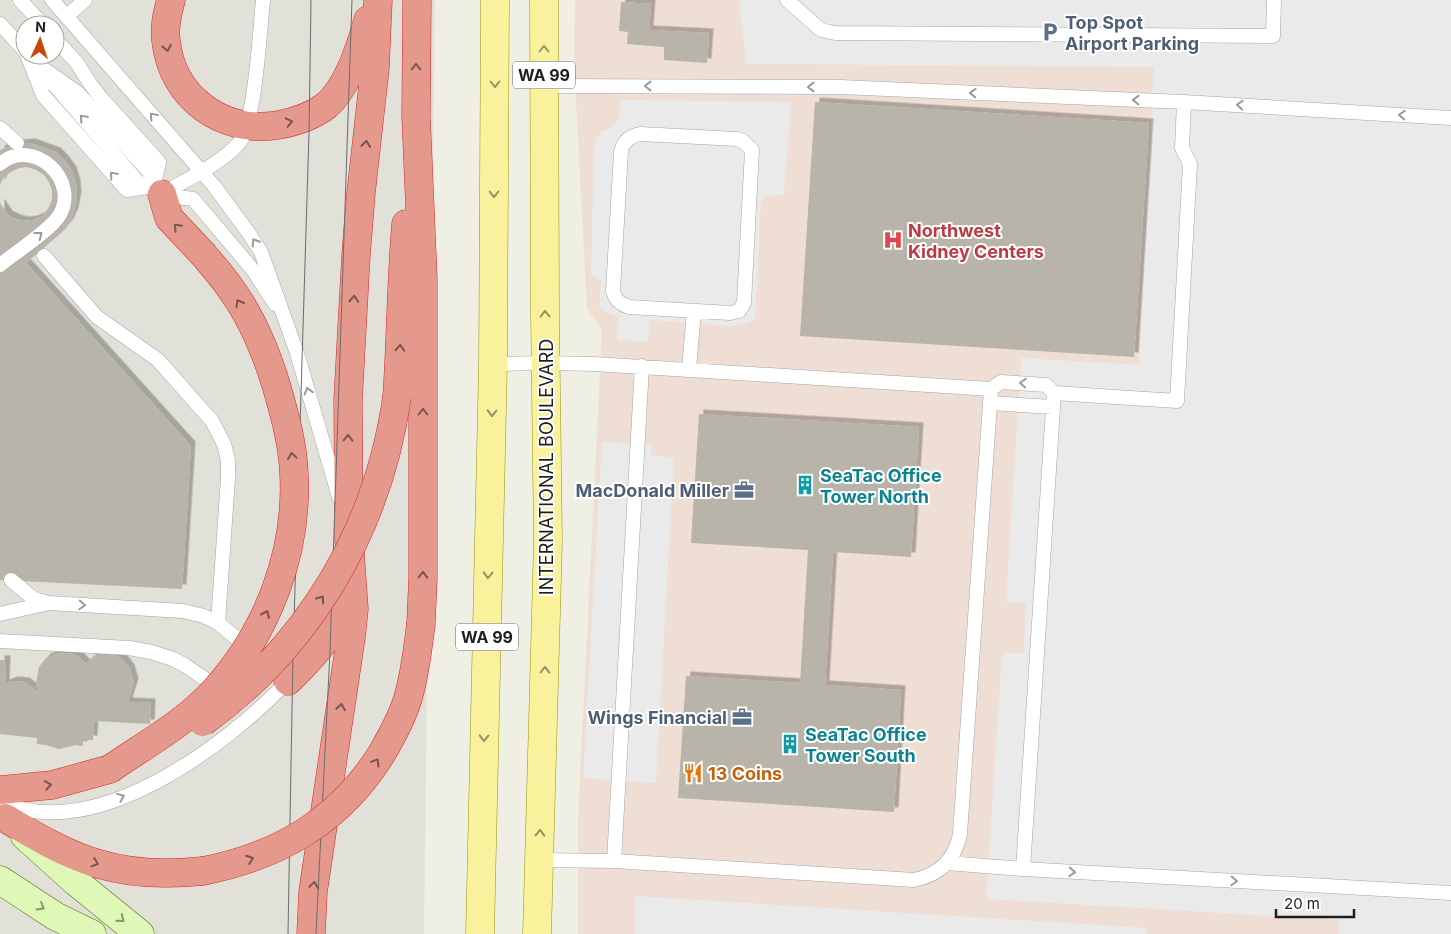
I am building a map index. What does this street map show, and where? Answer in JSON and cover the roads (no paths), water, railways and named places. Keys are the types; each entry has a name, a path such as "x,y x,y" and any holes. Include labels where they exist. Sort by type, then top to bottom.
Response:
{"highway":[{"path":"171,0 166,20 165,40 169,60 179,81 192,99 209,112 226,120 247,125 269,126 294,122 314,113 327,104 341,86 362,42 373,0"},
{"path":"311,934 313,892 354,610 349,539 348,400 356,256 375,68 378,0"},
{"path":"2,811 50,844 70,855 102,866 154,874 203,872 252,859 283,846 316,825 346,800 372,770 392,736 408,700 417,662 423,578 423,279 416,116 417,0"},
{"path":"0,790 52,785 110,769 198,726 250,685 301,627 324,595 360,528 378,486 397,397 401,342 401,281 416,116"},
{"path":"110,769 180,721 215,690 248,648 276,590 292,525 294,494 292,453 287,425 273,376 255,331 234,293 170,218 158,190"},
{"path":"288,681 307,662 339,618 347,603 353,583"}],"main road":[{"name":"WA 99","path":"480,934 494,364 496,0"},
{"name":"INTERNATIONAL BOULEVARD","path":"537,934 548,541 545,362 544,0"},
{"path":"2,811 76,882 140,934"},
{"path":"0,880 55,916 92,934"}],"lane":[{"path":"20,0 34,15"},
{"path":"52,0 201,171 261,252 270,273 336,482 349,539"},
{"path":"67,16 85,0"},
{"path":"158,190 201,171 230,152 240,142 251,112 263,0"},
{"path":"787,0 821,30 835,33 1255,36 1273,36 1274,0"},
{"path":"0,24 15,40"},
{"path":"65,50 102,99 159,162 158,190"},
{"path":"32,65 43,95 127,190 158,190 193,199 253,270 284,320"},
{"path":"40,65 78,93 150,173 158,190"},
{"path":"544,86 840,87 1184,102 1451,118"},
{"path":"539,860 614,861 914,880 925,878 937,872 953,856 960,834 990,396 1001,382 1046,385 1054,393 1177,401 1190,164 1182,148 1184,102"},
{"path":"0,128 17,143"},
{"path":"633,135 737,139 743,141 752,150 743,307 730,313 694,311 629,307 622,305 614,296 621,152 622,146 633,135"},
{"path":"0,164 14,156 27,155 40,158 52,166 60,177 64,190 64,204 58,216 49,227 0,265"},
{"path":"44,256 98,317 158,360 212,421 219,432 228,460 228,478 218,623"},
{"path":"689,369 694,311"},
{"path":"494,364 545,362 689,369 990,396 1053,407"},
{"path":"614,861 642,366"},
{"path":"1023,869 1054,393"},
{"path":"2,811 11,807 32,812 57,813 74,811 111,801 167,777 187,765 255,713 288,681 218,623 204,616 182,611 49,603 34,599 11,580"},
{"path":"0,614 49,603"},
{"path":"0,641 129,648 151,652 173,659 186,666 255,713"},
{"path":"947,863 1451,893"}],"tram line":[{"path":"288,934 293,654 309,133 311,0"},
{"path":"316,934 330,651 352,0"}],"place":[{"name":"Top Spot Airport Parking","path":"1050,32"},
{"name":"Northwest Kidney Centers","path":"893,240"},
{"name":"SeaTac Office Tower North","path":"805,485"},
{"name":"MacDonald Miller","path":"744,490"},
{"name":"Wings Financial","path":"742,717"},
{"name":"SeaTac Office Tower South","path":"790,744"},
{"name":"13 Coins","path":"693,773"}]}
